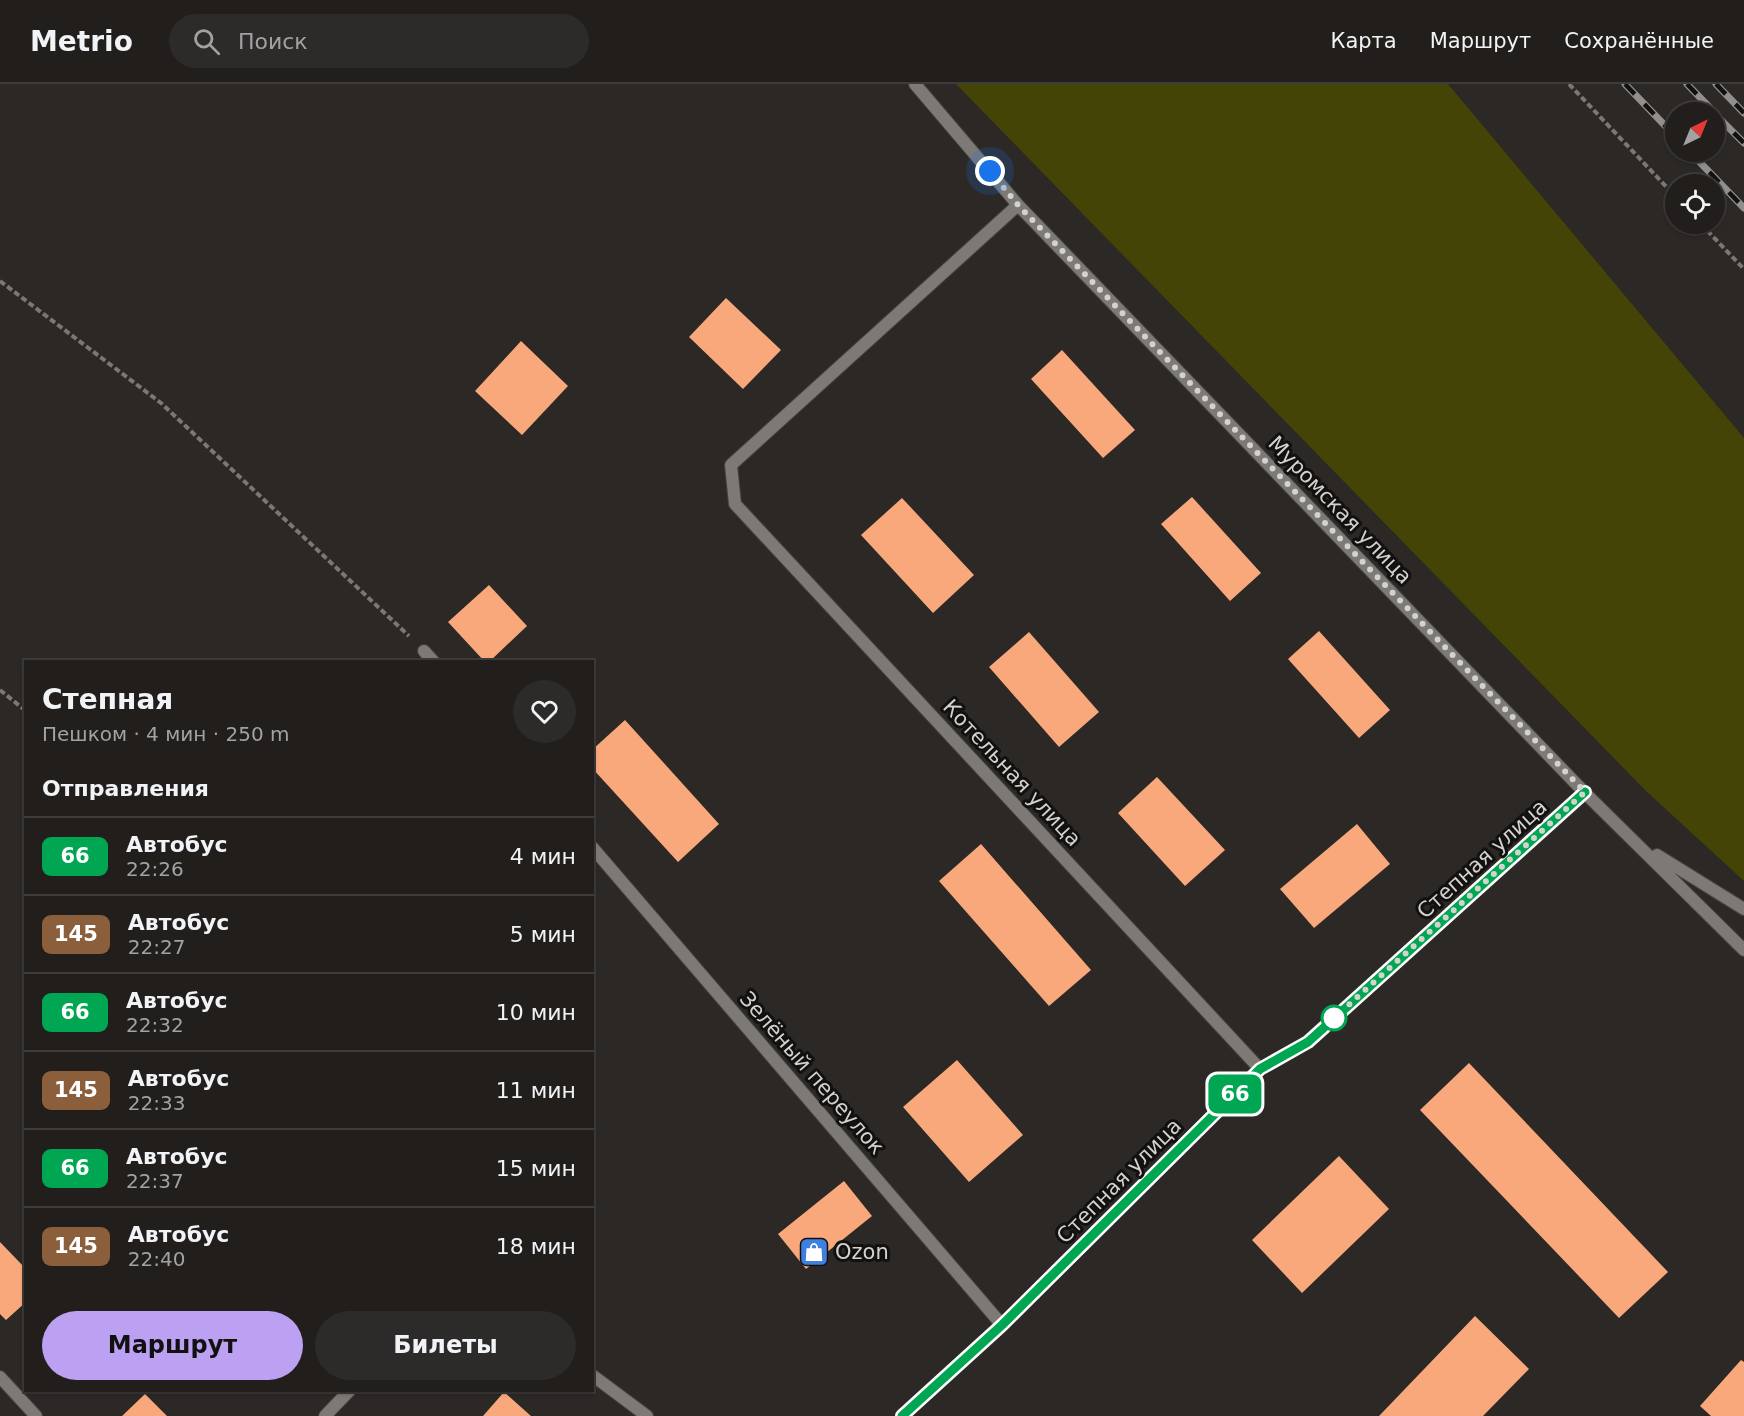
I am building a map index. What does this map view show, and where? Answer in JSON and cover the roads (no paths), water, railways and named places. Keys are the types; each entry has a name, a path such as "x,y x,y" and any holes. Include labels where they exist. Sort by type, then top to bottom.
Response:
{"street":[{"name":"Муромская улица","path":"917,86 1018,205 1585,792 1744,950"},
{"name":"Котельная улица","path":"1018,205 731,465 735,504 1260,1069"},
{"path":"424,651 432,660"},
{"name":"Степная улица","path":"902,1416 1002,1325 1260,1069 1308,1042 1585,792"},
{"path":"1638,844 1744,909"},
{"name":"Зелёный переулок","path":"594,849 1002,1325"},
{"path":"594,1376 647,1416"},
{"path":"0,1377 36,1416"},
{"path":"325,1416 348,1392"}],"railway":[{"path":"1625,84 1665,126"},
{"path":"1687,84 1704,102"},
{"path":"1716,84 1744,113"},
{"path":"1725,124 1744,143"},
{"path":"1700,162 1744,208"}],"place":[{"name":"Ozon","path":"814,1252"}]}
